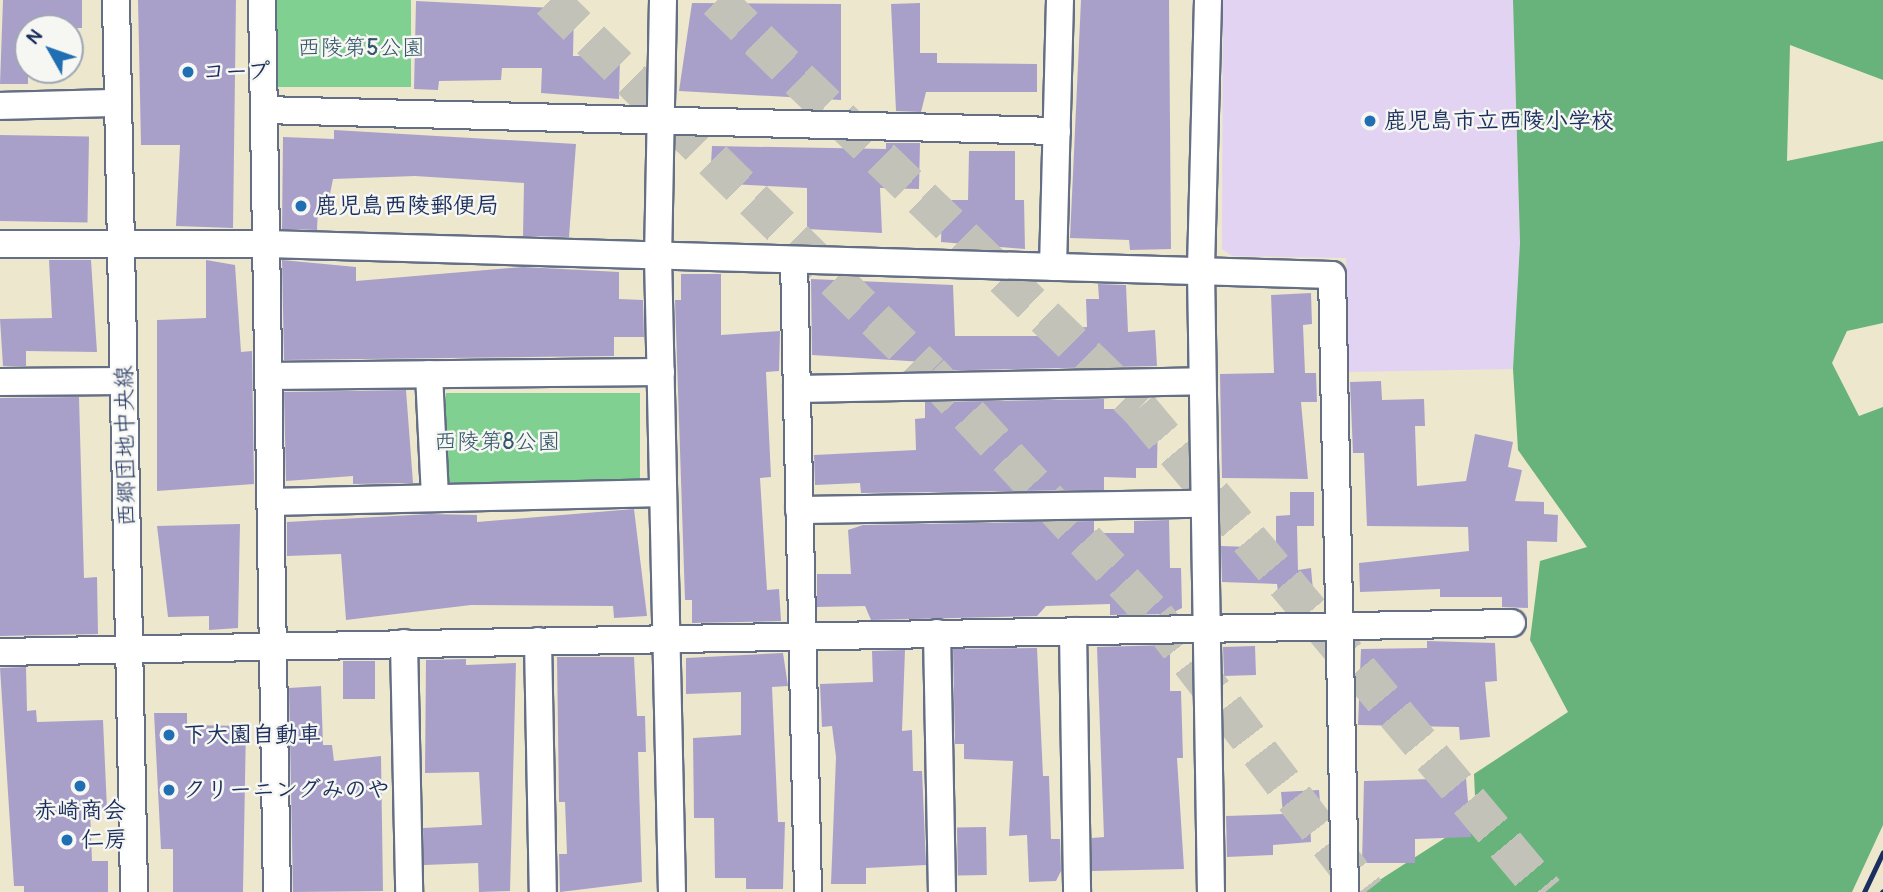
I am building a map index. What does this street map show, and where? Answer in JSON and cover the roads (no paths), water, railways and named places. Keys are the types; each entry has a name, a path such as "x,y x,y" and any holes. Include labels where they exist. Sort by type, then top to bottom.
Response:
{"street":[{"name":"西郷団地中央線","path":"116,0 134,892"},
{"path":"262,0 277,892"},
{"path":"663,0 659,256 672,892"},
{"path":"1053,267 1060,0"},
{"path":"1208,0 1201,271 1204,628 1211,892"},
{"path":"0,106 118,103"},
{"path":"264,110 1056,131"},
{"path":"0,244 121,248 267,244 1332,275 1345,892"},
{"path":"794,260 808,892"},
{"path":"268,376 661,372"},
{"path":"429,374 435,498"},
{"path":"0,383 124,381"},
{"path":"797,388 1202,381"},
{"path":"271,502 663,493"},
{"path":"799,510 1203,504"},
{"path":"0,652 1512,623"},
{"path":"1073,631 1077,892"},
{"path":"937,633 942,892"},
{"path":"538,641 543,892"},
{"path":"404,643 409,892"}],"tunnel":[{"path":"550,0 930,373 1156,617 1366,892"},
{"path":"717,0 1139,408 1545,892"}],"railway":[{"path":"1864,892 1883,852"}],"place":[{"name":"コープ","path":"188,72"},
{"name":"鹿児島市立西陵小学校","path":"1370,121"},
{"name":"鹿児島西陵郵便局","path":"301,206"},
{"name":"下大園自動車","path":"169,735"},
{"name":"赤崎商会","path":"80,786"},
{"name":"クリーニングみのや","path":"169,790"},
{"name":"仁房","path":"67,840"}],"park label":[{"name":"西陵第5公園","path":"361,48"},
{"name":"西陵第8公園","path":"497,442"}]}
